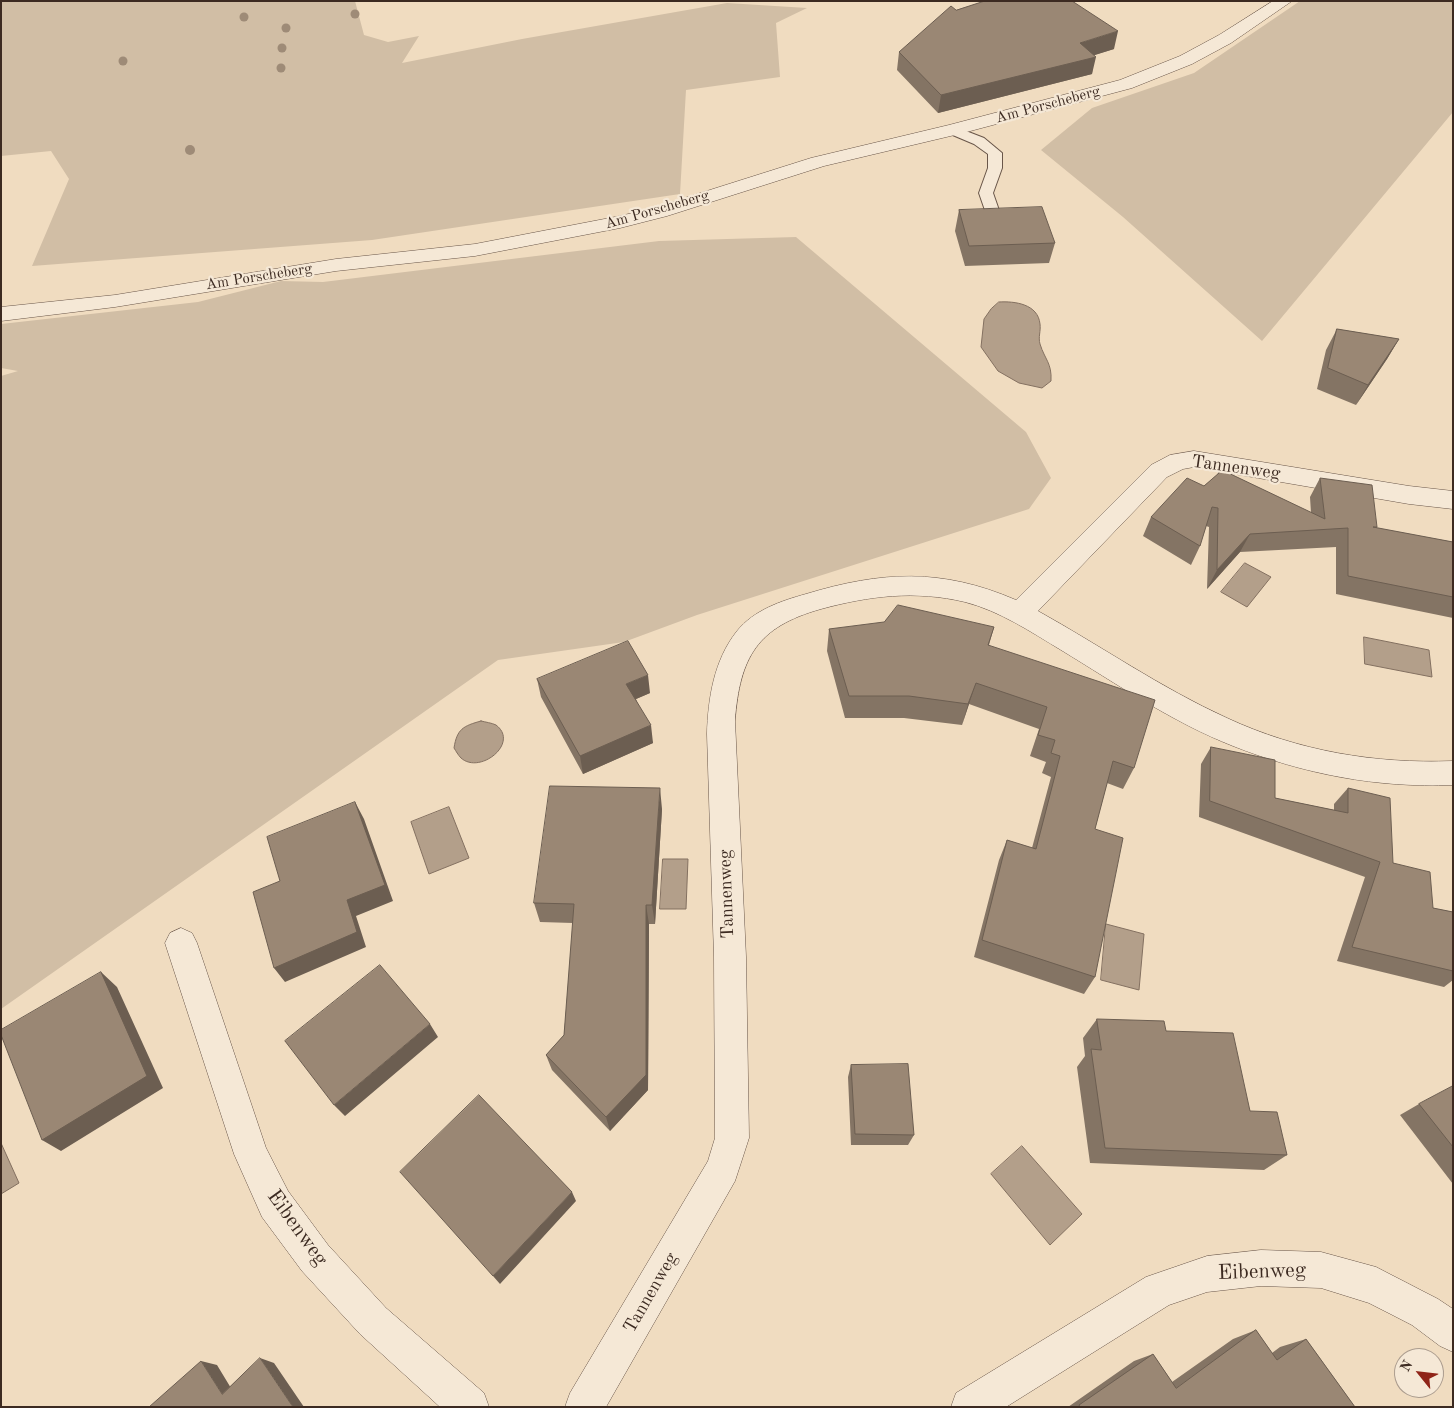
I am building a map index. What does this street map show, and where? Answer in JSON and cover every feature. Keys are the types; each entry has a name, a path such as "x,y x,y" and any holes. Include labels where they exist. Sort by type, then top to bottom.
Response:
{"street":[{"name":"Am Porscheberg","path":"1,314 115,301 318,268 517,244 644,216 818,162 1062,103 1126,84 1156,73 1225,39 1284,1"},
{"name":"Tannenweg","path":"1020,613 1159,471 1178,461 1194,459 1409,496 1453,500"},
{"name":"Tannenweg","path":"584,1407 723,1169 732,1138 729,912 720,724 726,683 734,656 746,636 768,618 800,606 851,592 893,585 925,586 956,590 985,598 1020,613 1205,722 1290,755 1339,766 1391,774 1453,773"},
{"name":"Eibenweg","path":"181,943 251,1154 275,1204 315,1258 373,1321 470,1407"},
{"name":"Eibenweg","path":"970,1407 1158,1290 1207,1274 1261,1268 1321,1270 1376,1286 1426,1312 1453,1333"}],"lane":[{"path":"953,130 979,141 995,153 996,168 986,194 993,216"}],"shaded area":[{"path":"1,1 355,1 364,35 388,42 419,36 402,63 522,39 727,3 807,8 776,23 780,77 686,90 680,194 372,240 32,266 69,179 51,151 1,156"},
{"path":"1300,1 1453,1 1453,112 1262,341 1123,217 1041,150 1092,108 1194,73"},
{"path":"796,237 1026,432 1051,478 1029,509 697,615 624,642 498,660 1,1009 1,376 18,371 1,368 1,324 198,302 281,281 323,282 659,241"},
{"path":"999,302 1025,305 1035,312 1038,317 1040,344 1051,375 1051,381 1042,388 1019,383 998,371 981,347 984,319"},
{"path":"1245,563 1271,577 1247,607 1221,592"},
{"path":"1364,637 1429,650 1432,677 1365,664"},
{"path":"481,721 496,725 502,732 503,740 495,755 478,763 469,762 461,758 457,753 454,748 455,742 462,729"},
{"path":"449,807 469,858 429,874 411,822"},
{"path":"663,859 688,859 686,909 660,909"},
{"path":"1106,924 1144,934 1139,990 1101,980"},
{"path":"1,1143 19,1183 1,1194"},
{"path":"1022,1146 1082,1214 1050,1245 991,1174"}],"building":[{"path":"985,1 1072,1 1118,31 1080,43 1096,57 941,95 899,52 951,6 956,10"},
{"path":"1042,207 1055,243 969,246 959,210"},
{"path":"1337,329 1399,339 1368,385 1328,368"},
{"path":"1220,469 1325,519 1320,478 1372,485 1377,527 1373,527 1453,542 1453,597 1348,576 1348,528 1250,534 1217,570 1218,508 1212,507 1200,546 1151,517 1187,478 1204,486 1219,473"},
{"path":"898,605 994,627 988,645 1155,700 1134,768 1113,761 1095,829 1123,838 1095,977 982,940 1007,840 1036,849 1060,756 1051,753 1055,740 1038,735 1047,707 976,683 968,704 909,696 849,696 829,629 884,622"},
{"path":"628,641 648,675 626,684 651,725 580,756 537,679"},
{"path":"1211,747 1275,760 1275,798 1348,813 1348,788 1390,798 1393,863 1430,872 1433,908 1453,912 1453,971 1352,947 1380,862 1210,801"},
{"path":"550,786 660,788 652,905 646,905 646,1075 606,1117 546,1055 564,1035 574,904 534,903"},
{"path":"355,802 385,885 347,900 357,932 274,968 253,892 280,881 267,837"},
{"path":"380,965 430,1024 334,1105 285,1041"},
{"path":"101,972 147,1076 42,1140 1,1035 1,1030"},
{"path":"1097,1019 1164,1021 1166,1031 1233,1033 1250,1111 1277,1112 1287,1155 1105,1148 1091,1049 1101,1050"},
{"path":"908,1064 914,1135 855,1134 851,1065"},
{"path":"1453,1086 1453,1147 1419,1104"},
{"path":"479,1095 572,1192 493,1276 400,1172"},
{"path":"1256,1330 1277,1360 1306,1339 1355,1407 1080,1407 1079,1405 1153,1354 1176,1388"},
{"path":"260,1358 293,1407 149,1407 201,1361 222,1394"}]}
